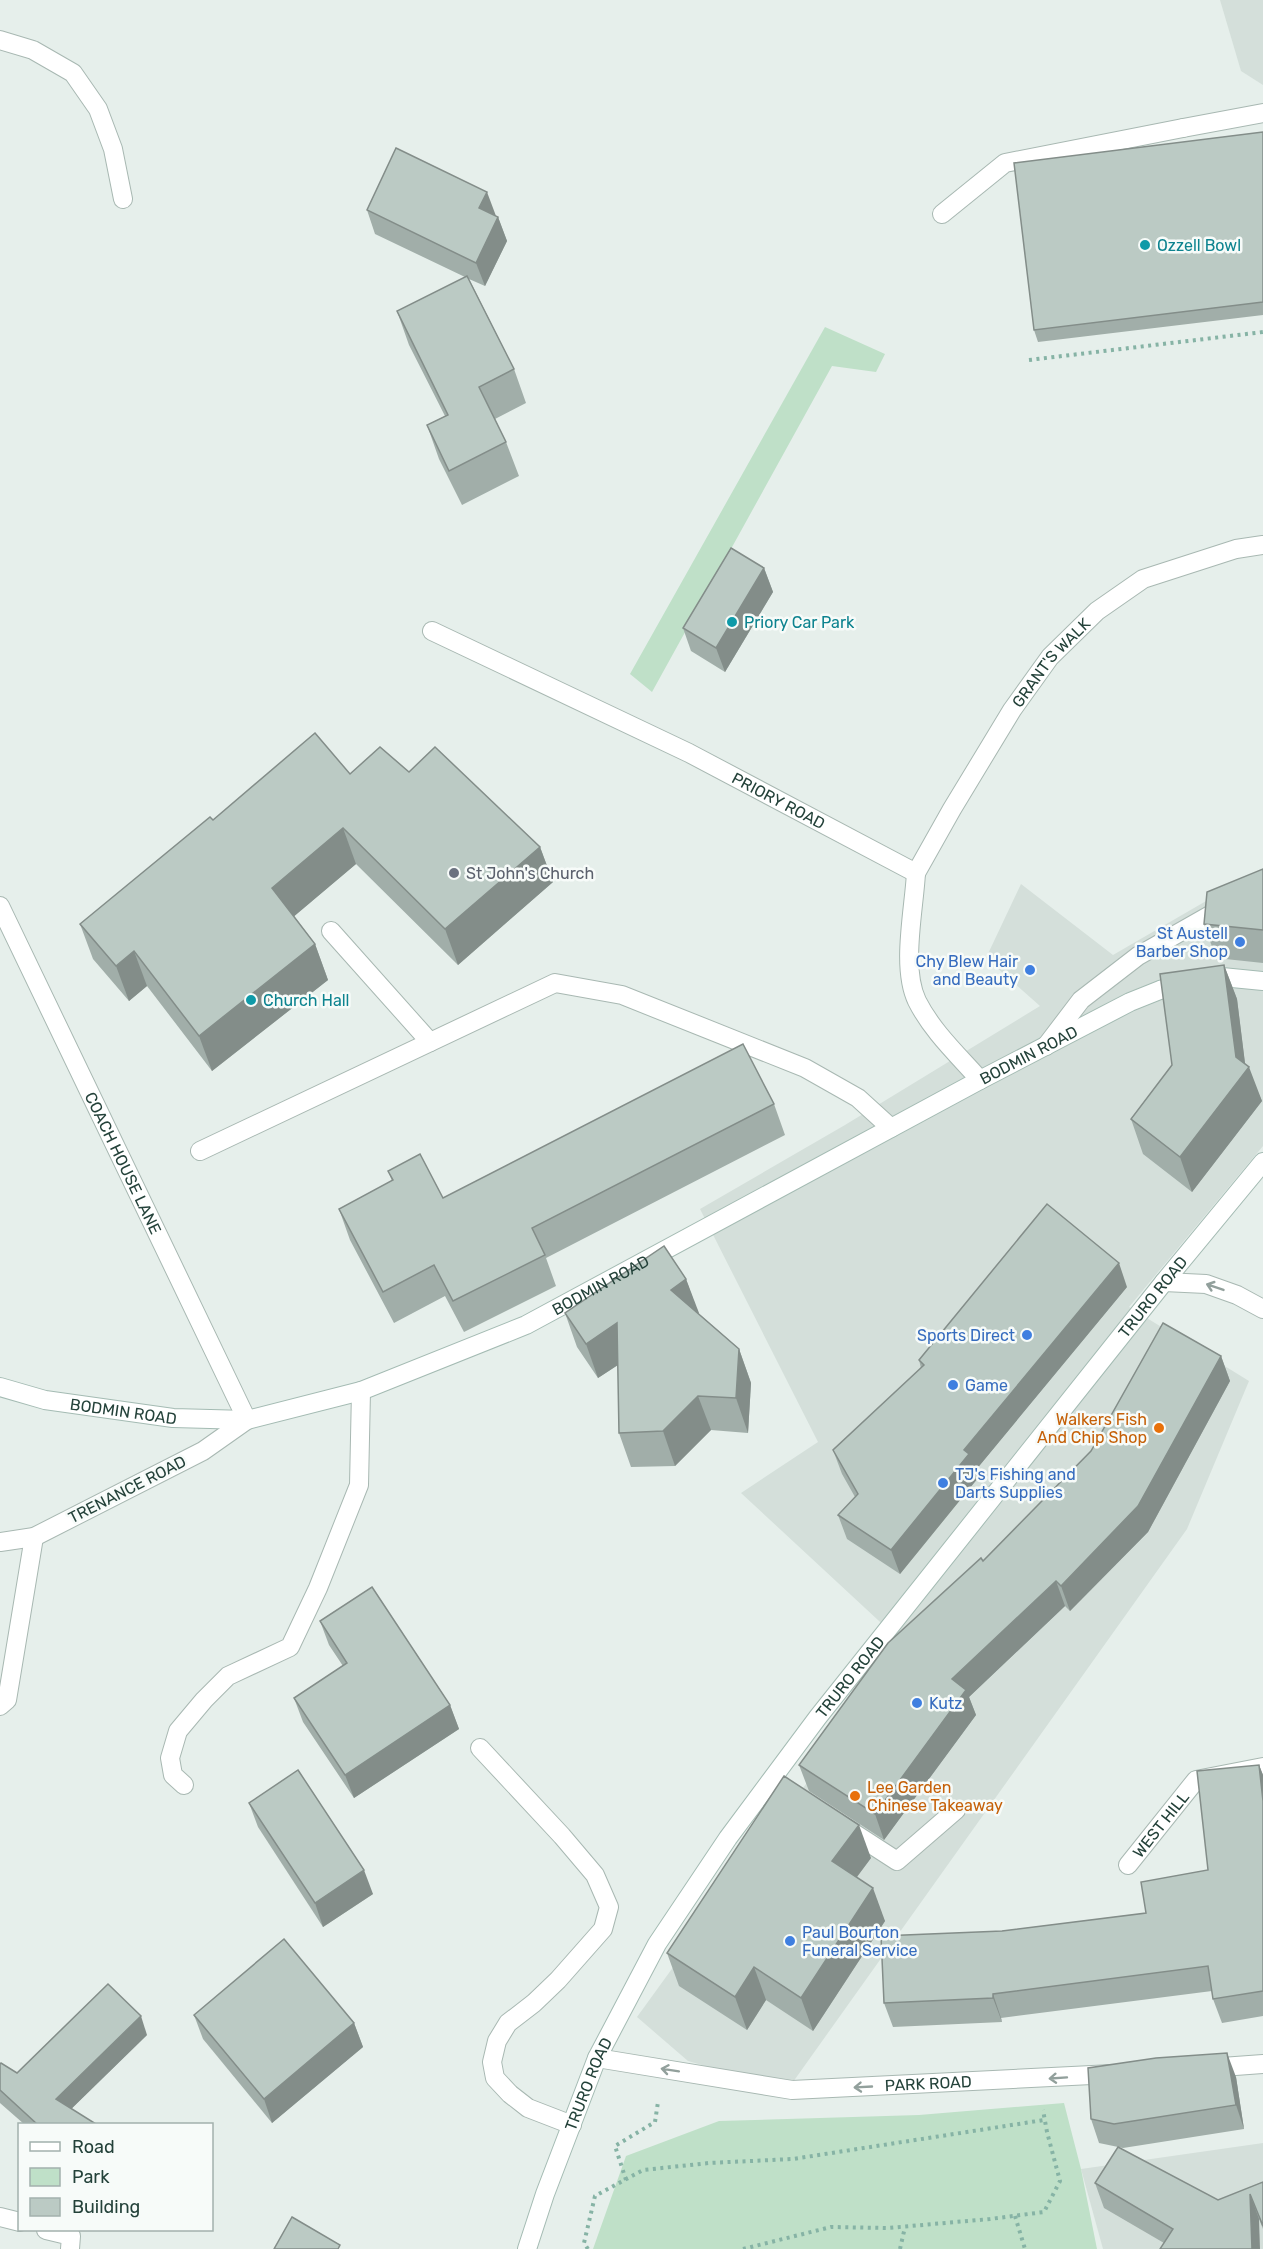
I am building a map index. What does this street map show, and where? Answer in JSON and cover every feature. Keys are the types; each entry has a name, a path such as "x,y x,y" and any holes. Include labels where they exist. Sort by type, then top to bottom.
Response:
{"main road":[{"path":"0,40 33,50 73,73 98,109 113,149 123,199"},
{"path":"942,214 1005,163 1263,113"},
{"name":"GRANT'S WALK","path":"916,873 1012,710 1050,657 1097,611 1143,579 1236,549 1263,545"},
{"name":"PRIORY ROAD","path":"432,630 699,758 916,873"},
{"path":"916,873 910,973 916,1000 934,1028 980,1080"},
{"path":"1046,1046 1081,1000 1138,956 1263,885"},
{"name":"COACH HOUSE LANE","path":"0,906 247,1420"},
{"path":"331,931 430,1042"},
{"name":"BODMIN ROAD","path":"0,1387 45,1400 173,1418 247,1420 361,1391 526,1325 980,1080 1130,1002 1185,983 1222,977 1263,981"},
{"path":"200,1151 555,983 622,995 805,1068 858,1098 891,1128"},
{"name":"TRURO ROAD","path":"527,2249 597,2058 657,1944 728,1838 818,1717 1164,1282 1263,1162"},
{"path":"1164,1282 1206,1284 1237,1295 1263,1309"},
{"path":"184,1785 173,1774 170,1758 178,1731 228,1676 290,1647 318,1588 359,1485 361,1391"},
{"name":"TRENANCE ROAD","path":"0,1542 34,1537 203,1451 247,1420"},
{"path":"0,1706 7,1700 34,1537"},
{"path":"480,1748 595,1875 609,1907 603,1929 558,1980 508,2023 497,2041 492,2062 495,2078 510,2094 528,2108 572,2125"},
{"name":"WEST HILL","path":"1128,1865 1196,1780 1263,1767"},
{"path":"771,1780 791,1792"},
{"path":"830,1817 897,1861 956,1810"},
{"name":"PARK ROAD","path":"597,2058 792,2090 1135,2073"},
{"path":"1193,2069 1263,2064"},
{"path":"0,2217 18,2222"},
{"path":"53,2231 71,2236 70,2249"}],"path":[{"path":"1029,360 1263,332"},
{"path":"626,2180 615,2146 655,2122 663,2069"},
{"path":"743,2249 831,2227 905,2227 1044,2212 1060,2181 1044,2120 1042,2079"},
{"path":"588,2249 584,2243 595,2196 643,2170 709,2163 793,2159 1044,2120"},
{"path":"1015,2216 1025,2249"},
{"path":"900,2249 905,2227"},
{"path":"767,2244 771,2249"}],"shaded area":[{"path":"1220,0 1263,0 1263,85 1241,71"},
{"path":"1263,868 1263,1146 1129,1307 1249,1381 1187,1529 793,2082 729,2073 688,2061 637,2017 906,1646 741,1493 818,1442 700,1209 845,1125 1040,1006 986,958 1021,884 1113,955"},
{"path":"1263,2143 1263,2249 1103,2249 1081,2169"}],"green space":[{"path":"825,327 885,354 876,372 832,366 652,692 630,674"},
{"path":"1064,2103 1081,2169 1097,2249 593,2249 626,2156 719,2121 919,2115"}],"building":[{"name":"Ozzell Bowl","path":"1263,132 1263,302 1034,330 1014,163"},
{"path":"396,148 487,192 479,208 498,217 476,263 367,210"},
{"path":"467,276 514,369 479,387 506,442 449,471 427,425 448,415 397,311"},
{"path":"731,548 764,568 716,648 683,628"},
{"path":"315,733 350,774 380,747 409,772 435,747 540,847 445,929 343,828 272,888 315,944 199,1036 134,951 116,966 80,924 210,817 213,820"},
{"path":"1263,869 1263,930 1204,924 1207,892"},
{"path":"1224,965 1236,1057 1249,1067 1180,1157 1131,1119 1172,1065 1160,974"},
{"path":"743,1044 774,1104 532,1228 545,1255 453,1301 434,1265 383,1292 339,1209 393,1180 388,1171 420,1154 443,1198"},
{"path":"1047,1204 1119,1263 964,1450 969,1454 891,1550 838,1515 858,1494 833,1450 924,1365 919,1360"},
{"path":"664,1246 686,1279 671,1290 739,1349 736,1398 698,1396 663,1431 619,1433 617,1323 586,1344 565,1313"},
{"path":"1163,1323 1221,1356 1138,1506 1061,1586 1056,1581 952,1679 966,1690 875,1814 799,1765 888,1643 981,1558 983,1561 1091,1451"},
{"path":"372,1587 450,1705 345,1775 294,1698 347,1663 320,1621"},
{"path":"1259,1765 1263,1801 1263,1991 1213,1999 1208,1966 993,1994 993,1998 884,2003 881,1936 1002,1931 1146,1913 1141,1882 1208,1870 1197,1771"},
{"path":"298,1770 364,1870 315,1903 249,1803"},
{"path":"784,1776 859,1825 832,1861 873,1888 801,1998 754,1967 735,1997 667,1953"},
{"path":"284,1939 354,2023 264,2099 194,2015"},
{"path":"108,1984 141,2016 56,2099 94,2123 36,2123 0,2090 1,2063 17,2073"},
{"path":"1227,2053 1236,2105 1114,2124 1091,2119 1088,2068 1156,2058"},
{"path":"1118,2147 1218,2200 1263,2182 1263,2226 1250,2194 1252,2249 1160,2249 1173,2229 1095,2183"},
{"path":"292,2217 340,2245 338,2249 274,2249"}],"place":[{"name":"Ozzell Bowl","path":"1145,245"},
{"name":"Priory Car Park","path":"732,622"},
{"name":"St John's Church","path":"454,873"},
{"name":"St Austell Barber Shop","path":"1240,942"},
{"name":"Chy Blew Hair and Beauty","path":"1030,970"},
{"name":"Church Hall","path":"251,1000"},
{"name":"Sports Direct","path":"1027,1335"},
{"name":"Game","path":"953,1385"},
{"name":"Walkers Fish And Chip Shop","path":"1159,1428"},
{"name":"TJ's Fishing and Darts Supplies","path":"943,1483"},
{"name":"Kutz","path":"917,1703"},
{"name":"Lee Garden Chinese Takeaway","path":"855,1796"},
{"name":"Paul Bourton Funeral Service","path":"790,1941"}]}
